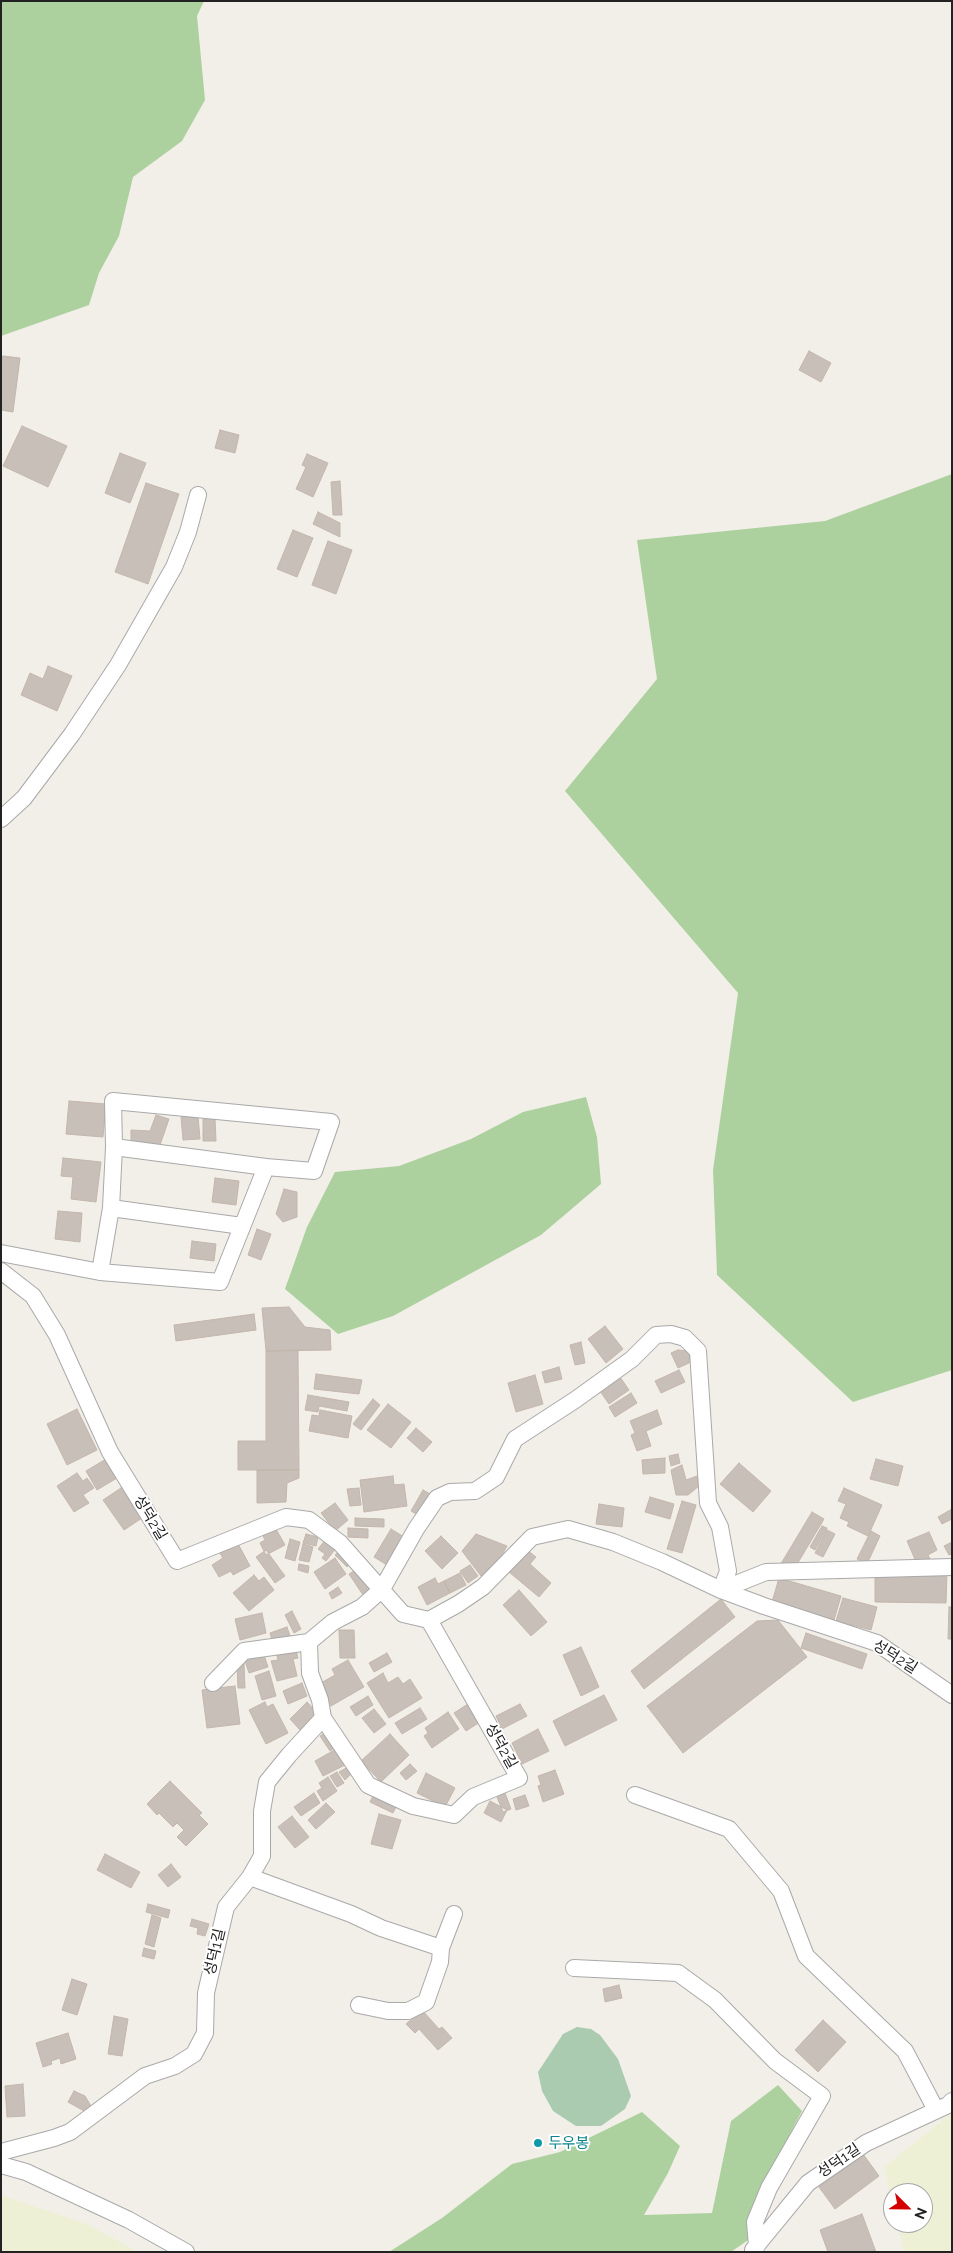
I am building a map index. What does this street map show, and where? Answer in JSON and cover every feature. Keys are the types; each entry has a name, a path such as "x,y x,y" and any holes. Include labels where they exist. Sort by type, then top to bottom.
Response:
{"street":[{"path":"1,819 24,798 72,734 123,657 174,567 188,532 198,495"},
{"path":"100,1272 111,1208 114,1147 113,1101 330,1122 314,1171 266,1167 114,1147"},
{"path":"1,1253 100,1272 220,1282 266,1167"},
{"path":"111,1208 242,1226"},
{"name":"성덕2길","path":"1,1271 34,1296 57,1334 110,1452 176,1561 286,1518 309,1520 340,1543 403,1614 429,1620 483,1587 532,1537 568,1529 613,1542 662,1562 720,1590 877,1643 952,1694"},
{"path":"213,1683 244,1651 309,1642 332,1622 362,1607 382,1589 416,1529 437,1498 450,1492 475,1492 496,1477 514,1439 632,1359 656,1335 671,1334 686,1338 698,1351 708,1503 720,1527 728,1571 720,1590"},
{"path":"720,1590 766,1572 952,1567"},
{"name":"성덕2길","path":"309,1642 310,1673 320,1700 323,1718 368,1784 413,1806 454,1815 474,1797 519,1778 429,1620"},
{"name":"성덕1길","path":"1,2152 70,2132 145,2076 175,2066 194,2054 205,2033 206,1993 226,1907 250,1877 262,1856 262,1811 267,1782 288,1755 323,1718"},
{"path":"635,1795 729,1828 781,1891 806,1956 905,2050 936,2110"},
{"path":"250,1877 343,1911 381,1928 441,1948"},
{"path":"359,2005 388,2011 408,2011 426,2002 440,1962 441,1948 454,1914"},
{"path":"574,1968 678,1973 715,2000 775,2061 822,2096 769,2188 755,2222 754,2249"},
{"name":"성덕1길","path":"754,2249 808,2183 866,2143 952,2102"},
{"path":"1,2165 26,2172 129,2220 186,2252"}],"green space":[{"path":"1,1 204,1 197,16 205,100 182,141 133,177 119,236 99,273 89,305 1,336"},
{"path":"952,474 952,1370 853,1402 717,1275 713,1170 738,993 565,791 657,679 637,540 825,521"},
{"path":"586,1097 597,1137 601,1184 541,1235 393,1316 338,1334 285,1289 307,1227 335,1172 399,1166 471,1139 523,1112"},
{"path":"577,2027 591,2029 600,2035 618,2059 631,2096 625,2109 601,2126 576,2126 553,2111 542,2091 538,2072 563,2034"},
{"path":"778,2085 802,2111 778,2157 751,2238 731,2252 389,2252 442,2218 512,2164 560,2152 642,2112 680,2146 668,2173 644,2215 712,2213 731,2121"},
{"path":"952,2113 952,2252 904,2252 899,2233 933,2233 933,2183 888,2183 884,2167"},
{"path":"1,2195 89,2225 138,2252 1,2252"}],"building":[{"path":"809,351 831,363 821,382 799,370"},
{"path":"3,356 20,358 13,412 1,410 1,362"},
{"path":"22,426 67,446 48,487 3,466"},
{"path":"220,430 239,435 235,453 215,448"},
{"path":"120,453 146,463 130,503 105,493"},
{"path":"307,454 328,463 313,497 296,489 306,467 302,465"},
{"path":"340,481 342,515 333,515 331,482"},
{"path":"146,483 179,494 148,584 115,572"},
{"path":"318,512 340,523 340,537 313,524"},
{"path":"293,530 313,538 297,577 277,569"},
{"path":"328,541 352,550 336,594 312,585"},
{"path":"48,666 72,676 57,711 21,695 30,673 43,679"},
{"path":"69,1101 106,1104 103,1137 66,1134"},
{"path":"156,1115 169,1119 159,1148 131,1145 131,1130 150,1131"},
{"path":"198,1116 200,1139 183,1140 181,1117"},
{"path":"215,1118 216,1141 203,1141 203,1119"},
{"path":"63,1158 101,1162 96,1202 71,1199 73,1177 61,1176"},
{"path":"215,1178 239,1181 236,1205 212,1202"},
{"path":"284,1189 297,1192 297,1217 283,1222 276,1214"},
{"path":"58,1211 82,1213 80,1242 55,1239"},
{"path":"257,1229 271,1234 261,1260 248,1255"},
{"path":"192,1241 216,1244 214,1261 190,1258"},
{"path":"289,1307 305,1327 330,1330 331,1350 266,1351 262,1308"},
{"path":"254,1314 256,1330 176,1341 174,1325"},
{"path":"605,1326 623,1349 606,1363 588,1339"},
{"path":"581,1342 585,1363 575,1365 570,1345"},
{"path":"298,1350 299,1470 238,1470 238,1441 266,1441 266,1351"},
{"path":"678,1350 690,1351 689,1363 678,1368 671,1353"},
{"path":"559,1367 562,1379 545,1383 542,1372"},
{"path":"679,1370 685,1382 661,1393 655,1381"},
{"path":"316,1374 362,1380 359,1394 314,1389"},
{"path":"535,1375 543,1404 516,1412 508,1383"},
{"path":"620,1377 629,1390 609,1404 600,1391"},
{"path":"631,1393 637,1403 615,1417 609,1407"},
{"path":"308,1395 349,1402 347,1411 319,1406 318,1412 305,1410"},
{"path":"373,1399 380,1405 361,1430 353,1424"},
{"path":"388,1404 411,1422 391,1448 367,1430"},
{"path":"77,1409 97,1450 67,1465 47,1424"},
{"path":"320,1410 352,1416 348,1438 309,1431 312,1415 319,1416"},
{"path":"657,1410 662,1424 646,1431 651,1446 637,1451 631,1435 635,1433 630,1421"},
{"path":"416,1428 432,1442 423,1452 407,1438"},
{"path":"678,1454 680,1463 671,1466 669,1456"},
{"path":"665,1458 665,1473 643,1474 642,1460"},
{"path":"106,1459 117,1478 97,1490 86,1471"},
{"path":"876,1459 903,1466 898,1486 870,1479"},
{"path":"739,1463 771,1491 753,1512 720,1484"},
{"path":"682,1465 686,1480 697,1476 699,1486 688,1495 676,1495 671,1470"},
{"path":"257,1470 299,1470 299,1478 287,1483 286,1502 257,1503"},
{"path":"77,1473 83,1481 87,1478 94,1488 83,1495 89,1503 74,1512 57,1486"},
{"path":"393,1476 394,1485 404,1484 407,1506 364,1512 360,1480"},
{"path":"121,1488 142,1518 124,1530 103,1500"},
{"path":"359,1488 361,1505 350,1506 347,1489"},
{"path":"844,1488 882,1505 868,1536 847,1526 849,1522 840,1518 846,1504 838,1501"},
{"path":"423,1490 432,1495 420,1516 411,1511"},
{"path":"650,1497 674,1504 670,1519 645,1512"},
{"path":"682,1501 696,1505 682,1553 667,1549"},
{"path":"335,1503 348,1520 335,1531 321,1513"},
{"path":"599,1504 624,1508 622,1527 596,1524"},
{"path":"952,1509 952,1519 942,1524 938,1517"},
{"path":"812,1512 824,1519 796,1566 779,1567"},
{"path":"355,1518 384,1519 384,1527 355,1526"},
{"path":"822,1526 827,1528 815,1550 810,1547"},
{"path":"348,1528 368,1529 368,1538 348,1537"},
{"path":"276,1529 285,1545 266,1555 260,1543 265,1540 263,1536"},
{"path":"391,1529 404,1537 387,1565 374,1557"},
{"path":"827,1530 835,1534 823,1557 815,1553"},
{"path":"871,1531 880,1536 867,1564 857,1559"},
{"path":"929,1532 937,1550 928,1555 930,1559 917,1564 907,1541"},
{"path":"306,1534 318,1537 316,1546 303,1543"},
{"path":"476,1534 507,1546 498,1562 481,1576 462,1551"},
{"path":"441,1536 458,1553 442,1569 425,1551"},
{"path":"290,1539 300,1542 295,1561 285,1558"},
{"path":"326,1539 337,1547 326,1561 322,1558 325,1554 318,1549"},
{"path":"236,1540 250,1566 233,1575 231,1571 219,1577 212,1565 223,1558 218,1550"},
{"path":"952,1542 952,1554 949,1555 944,1546"},
{"path":"303,1544 313,1547 309,1562 299,1560"},
{"path":"266,1550 285,1576 275,1583 256,1557"},
{"path":"341,1550 352,1562 347,1567 335,1555"},
{"path":"527,1550 536,1557 530,1564 551,1583 539,1597 509,1572"},
{"path":"335,1558 346,1574 325,1589 314,1572"},
{"path":"299,1564 309,1566 308,1573 298,1570"},
{"path":"470,1565 478,1576 468,1583 460,1571"},
{"path":"359,1568 372,1588 363,1595 349,1574"},
{"path":"875,1572 947,1573 946,1603 875,1602"},
{"path":"460,1573 466,1585 450,1593 444,1581"},
{"path":"254,1575 259,1581 264,1577 274,1590 249,1611 233,1593"},
{"path":"435,1578 438,1584 444,1581 450,1593 427,1605 418,1587"},
{"path":"779,1578 841,1596 834,1620 772,1602"},
{"path":"338,1587 342,1593 332,1599 329,1593"},
{"path":"519,1590 547,1622 531,1636 503,1605"},
{"path":"843,1598 877,1607 871,1630 836,1621"},
{"path":"721,1599 735,1617 644,1689 631,1671"},
{"path":"949,1607 952,1607 952,1639 948,1639"},
{"path":"292,1611 301,1629 294,1633 285,1615"},
{"path":"262,1613 266,1633 240,1640 235,1619"},
{"path":"778,1620 807,1657 683,1753 647,1706 757,1621"},
{"path":"287,1627 291,1639 273,1644 270,1633"},
{"path":"339,1630 354,1630 355,1658 340,1658"},
{"path":"806,1633 867,1654 862,1669 801,1648"},
{"path":"295,1646 298,1658 293,1659 297,1676 277,1681 271,1661 278,1660 276,1652"},
{"path":"581,1647 599,1687 581,1696 563,1655"},
{"path":"387,1653 392,1662 374,1672 369,1663"},
{"path":"264,1655 268,1667 249,1673 245,1661"},
{"path":"348,1660 364,1687 331,1706 319,1684 335,1675 332,1669"},
{"path":"244,1664 245,1688 238,1688 237,1665"},
{"path":"269,1671 276,1696 262,1700 255,1676"},
{"path":"383,1673 388,1683 398,1677 403,1684 410,1679 422,1698 389,1718 367,1683"},
{"path":"302,1683 307,1696 288,1704 283,1691"},
{"path":"235,1686 240,1724 207,1728 202,1690"},
{"path":"604,1695 617,1720 565,1746 553,1721"},
{"path":"368,1696 373,1705 356,1716 350,1707"},
{"path":"265,1702 267,1707 273,1704 288,1733 266,1744 249,1710"},
{"path":"307,1702 318,1714 301,1731 290,1719"},
{"path":"468,1704 480,1722 466,1731 454,1713"},
{"path":"520,1704 527,1716 502,1729 496,1716"},
{"path":"420,1708 427,1719 402,1734 395,1723"},
{"path":"374,1709 386,1724 374,1733 362,1718"},
{"path":"448,1712 459,1729 432,1748 424,1736 428,1733 425,1728"},
{"path":"538,1729 549,1751 522,1764 512,1743"},
{"path":"328,1731 337,1746 330,1751 320,1736"},
{"path":"390,1734 409,1755 381,1782 361,1761"},
{"path":"338,1748 347,1764 323,1776 315,1761"},
{"path":"410,1764 417,1771 406,1780 400,1773"},
{"path":"350,1766 353,1772 345,1780 339,1772"},
{"path":"555,1770 564,1794 543,1802 538,1786 541,1785 538,1776"},
{"path":"337,1772 344,1783 337,1787 330,1776"},
{"path":"426,1773 455,1788 445,1807 417,1793"},
{"path":"328,1777 337,1791 323,1801 317,1791 322,1788 319,1783"},
{"path":"170,1781 202,1813 199,1815 208,1824 186,1846 177,1837 184,1830 177,1823 173,1827 159,1813 157,1815 147,1804"},
{"path":"375,1792 398,1803 393,1813 370,1802"},
{"path":"314,1793 320,1803 301,1816 294,1807"},
{"path":"505,1793 511,1809 503,1812 497,1797"},
{"path":"525,1795 529,1806 516,1810 513,1799"},
{"path":"490,1801 507,1810 501,1822 484,1813"},
{"path":"326,1803 335,1812 316,1829 308,1820"},
{"path":"379,1814 401,1820 392,1849 371,1844"},
{"path":"292,1816 309,1837 295,1848 278,1827"},
{"path":"105,1854 140,1872 131,1888 97,1870"},
{"path":"171,1864 181,1877 168,1887 158,1875"},
{"path":"148,1904 170,1910 168,1918 146,1912"},
{"path":"152,1915 161,1918 154,1947 145,1944"},
{"path":"192,1919 209,1924 205,1936 197,1934 198,1928 190,1926"},
{"path":"144,1948 156,1951 154,1959 142,1956"},
{"path":"72,1979 87,1984 77,2015 62,2010"},
{"path":"619,1985 622,1998 605,2002 603,1989"},
{"path":"422,2010 439,2029 442,2027 452,2038 438,2050 419,2029 415,2033 406,2024"},
{"path":"114,2016 128,2019 122,2056 108,2054"},
{"path":"823,2020 846,2042 818,2072 795,2050"},
{"path":"68,2033 76,2059 61,2064 60,2058 51,2061 52,2064 43,2067 36,2043"},
{"path":"23,2084 25,2116 7,2117 5,2086"},
{"path":"74,2091 85,2096 91,2106 84,2111 68,2102"},
{"path":"863,2154 879,2176 835,2209 819,2187"},
{"path":"862,2214 876,2252 828,2252 820,2230"}],"place":[{"name":"두우봉","path":"538,2143"}]}
